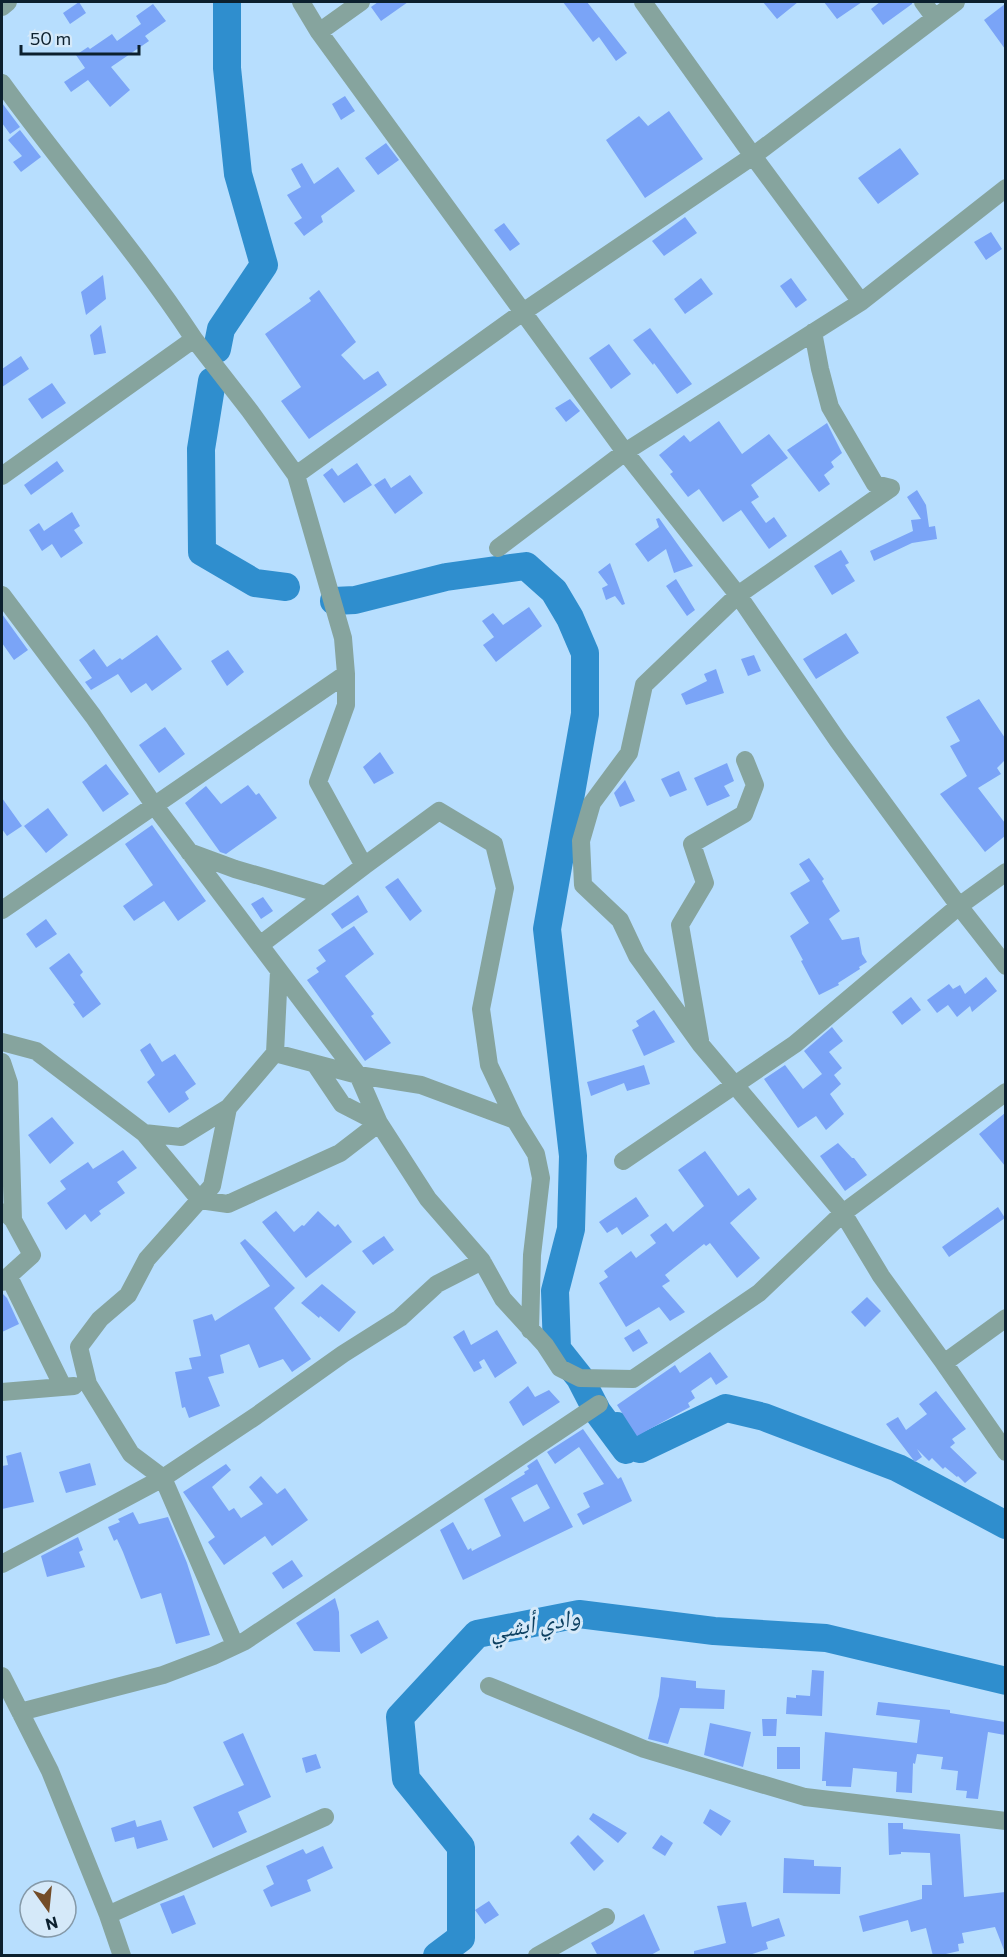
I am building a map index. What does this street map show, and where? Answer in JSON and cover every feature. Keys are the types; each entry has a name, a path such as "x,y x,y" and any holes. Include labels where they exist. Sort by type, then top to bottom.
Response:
{"street":[{"path":"2,6 8,2"},
{"path":"301,2 319,32 626,452 738,594 838,741 958,906 1005,966"},
{"path":"319,32 361,2"},
{"path":"643,2 861,302"},
{"path":"923,2 934,17"},
{"path":"296,475 523,312 753,156 956,2"},
{"path":"2,83 42,139 156,283 194,339 296,475 343,638 346,674 346,705 318,782 364,866"},
{"path":"498,548 626,452 861,302 1005,188"},
{"path":"813,332 830,406 875,484 891,488 738,594 644,685 629,753 592,802 581,841 584,885 620,920 637,956 700,1045 843,1213 881,1276 1005,1452"},
{"path":"2,476 194,339"},
{"path":"2,595 93,716 154,805 358,1075 379,1123 428,1199 482,1261 503,1299 544,1345 560,1368 580,1378 633,1379 759,1293 843,1213 1005,1092"},
{"path":"2,910 346,674"},
{"path":"700,1045 680,925 705,883 692,844 744,814 755,785 745,760"},
{"path":"260,945 439,811 494,844 505,888 481,1009 489,1065 515,1120 536,1154 541,1178 532,1255 530,1330"},
{"path":"189,852 235,869 325,895"},
{"path":"623,1161 795,1044 958,906 1005,872"},
{"path":"144,1133 182,1137 228,1107 275,1053 279,971"},
{"path":"2,1042 36,1051 144,1133 200,1200 228,1204 340,1153 379,1123"},
{"path":"275,1053 358,1075 421,1085 515,1120"},
{"path":"2,1062 9,1083 7,1214 32,1255 5,1279 63,1387"},
{"path":"315,1064 342,1104 379,1123"},
{"path":"228,1107 212,1186 147,1259 128,1295 99,1319 79,1347 88,1384 131,1454 163,1478 235,1645"},
{"path":"2,1564 163,1478 343,1354 400,1318 437,1284 482,1261"},
{"path":"944,1363 1005,1318"},
{"path":"2,1392 88,1384"},
{"path":"20,1712 163,1675 235,1645 301,1604 599,1404"},
{"path":"489,1686 644,1749 781,1791 816,1798 1005,1821"},
{"path":"4,1687 20,1712 50,1771 108,1915 122,1956"},
{"path":"108,1915 325,1817"},
{"path":"537,1956 606,1917"}],"building":[{"path":"79,2 86,13 70,24 63,13"},
{"path":"378,2 408,2 381,21 371,7"},
{"path":"563,2 587,2 627,53 616,61 599,37 593,42"},
{"path":"763,2 798,2 777,19"},
{"path":"824,2 862,2 837,19"},
{"path":"880,2 912,2 912,4 883,25 871,9"},
{"path":"153,4 166,21 145,36 149,41 111,67 130,90 110,107 88,80 71,92 64,82 85,68 76,55 88,47 90,49 112,34 117,41 141,24 136,16"},
{"path":"1005,4 1005,49 984,20"},
{"path":"345,96 355,111 341,120 332,104"},
{"path":"2,103 20,127 10,134 2,123"},
{"path":"669,111 703,159 645,198 606,140 639,116 648,126"},
{"path":"20,130 41,157 21,172 13,162 22,156 8,140"},
{"path":"386,143 399,160 378,175 365,158"},
{"path":"900,148 919,174 878,204 858,178"},
{"path":"302,163 314,184 338,167 355,191 321,216 323,222 304,236 294,223 302,218 287,195 301,187 291,169"},
{"path":"685,217 697,233 664,256 652,241"},
{"path":"504,223 520,244 510,251 494,230"},
{"path":"991,232 1002,249 986,260 974,242"},
{"path":"103,275 106,299 86,315 81,292"},
{"path":"701,278 713,294 685,314 674,299"},
{"path":"791,278 807,300 796,308 780,286"},
{"path":"319,290 356,342 341,355 364,380 378,371 387,385 309,439 281,401 301,387 265,334 311,301 309,298"},
{"path":"101,325 106,353 94,355 90,335"},
{"path":"650,328 692,384 677,394 633,340"},
{"path":"609,344 631,374 611,389 589,358"},
{"path":"21,356 29,369 2,387 2,369"},
{"path":"52,383 66,403 42,419 28,399"},
{"path":"570,399 580,411 566,422 555,408"},
{"path":"719,421 742,454 769,434 788,458 751,485 759,497 751,502 766,523 774,517 787,536 769,549 741,510 723,522 699,489 688,497 670,474 673,472 659,455 684,435 690,442"},
{"path":"827,423 842,453 831,462 834,467 824,475 830,484 819,492 787,450"},
{"path":"57,461 64,471 31,495 24,485"},
{"path":"357,463 372,485 344,503 323,475 332,468 338,476"},
{"path":"410,475 423,493 395,514 374,485 385,478 391,488"},
{"path":"917,490 926,505 929,527 935,526 937,539 912,543 874,561 870,551 913,531 911,520 921,519 907,497"},
{"path":"72,512 80,526 74,530 83,543 61,558 52,544 42,551 29,530 39,523 44,531"},
{"path":"659,518 693,566 674,573 666,549 648,562 635,544 659,527 656,519"},
{"path":"841,550 849,563 845,565 855,581 832,595 814,566"},
{"path":"610,563 625,604 622,605 615,596 606,600 602,588 608,585 598,572"},
{"path":"676,579 695,610 687,616 666,586"},
{"path":"529,607 542,626 496,662 483,645 494,637 482,621 493,613 503,625"},
{"path":"2,614 28,650 14,660 2,643"},
{"path":"846,633 859,653 816,679 803,659"},
{"path":"157,635 182,669 152,691 146,683 131,693 118,674 91,690 85,682 92,678 79,660 94,649 107,667 120,658 122,660"},
{"path":"228,650 244,672 227,686 211,661"},
{"path":"754,655 761,671 748,676 741,659"},
{"path":"716,669 724,693 686,705 681,694 707,681 704,674"},
{"path":"979,699 1005,738 1005,760 997,768 1001,774 978,788 1005,823 1005,836 985,852 940,794 967,776 950,746 960,741 946,717"},
{"path":"165,727 185,754 159,773 139,745"},
{"path":"380,752 394,773 374,784 363,767"},
{"path":"727,763 734,781 724,786 730,796 707,806 694,778"},
{"path":"106,764 129,794 103,812 82,782"},
{"path":"679,771 687,790 670,797 661,779"},
{"path":"625,780 635,801 620,807 614,793"},
{"path":"248,785 256,795 259,793 277,818 226,854 220,852 185,803 206,786 221,804"},
{"path":"2,798 22,826 7,836 2,829"},
{"path":"48,808 68,835 46,853 24,826"},
{"path":"152,825 206,901 178,921 164,901 134,921 123,906 153,885 125,844"},
{"path":"809,858 824,879 822,881 840,911 829,919 842,940 859,937 862,954 867,962 838,983 839,985 819,995 790,936 809,923 790,893 810,881 799,864"},
{"path":"398,878 422,911 410,921 385,887"},
{"path":"358,895 368,912 342,929 331,914"},
{"path":"263,897 273,911 261,919 251,904"},
{"path":"46,919 57,934 36,948 26,934"},
{"path":"354,926 374,954 345,976 374,1014 371,1016 391,1043 365,1061 307,980 319,972 316,968 326,961 318,950"},
{"path":"69,953 83,972 80,975 101,1004 83,1018 73,1004 75,1003 49,968"},
{"path":"986,977 997,991 972,1012 970,1006 957,1017 948,1005 937,1013 927,1000 949,984 953,989 960,985 965,994"},
{"path":"911,997 921,1010 902,1025 892,1012"},
{"path":"654,1010 675,1042 644,1056 632,1030 639,1026 636,1021"},
{"path":"832,1027 843,1041 829,1052 842,1068 834,1075 841,1084 830,1094 844,1114 826,1130 816,1116 798,1128 764,1079 785,1065 803,1089 822,1074 804,1051"},
{"path":"150,1043 162,1062 175,1054 196,1084 185,1092 189,1099 169,1113 147,1082 155,1075 140,1050"},
{"path":"644,1065 650,1084 627,1091 624,1083 591,1096 587,1082"},
{"path":"1005,1113 1005,1166 979,1134"},
{"path":"52,1117 74,1143 50,1164 28,1135"},
{"path":"838,1143 867,1175 845,1191 820,1156"},
{"path":"123,1150 137,1168 117,1182 125,1193 99,1211 101,1214 91,1222 85,1214 66,1230 47,1203 66,1189 60,1181 88,1162 93,1169"},
{"path":"705,1151 738,1196 749,1188 757,1199 730,1223 760,1258 737,1278 710,1243 706,1246 704,1244 665,1275 670,1281 662,1286 685,1312 670,1321 659,1307 626,1327 599,1283 608,1277 604,1271 631,1251 636,1258 656,1243 650,1235 666,1223 673,1232 704,1206 678,1170"},
{"path":"636,1197 649,1216 622,1235 617,1227 607,1233 599,1222"},
{"path":"998,1207 1005,1218 949,1257 942,1247"},
{"path":"276,1211 294,1232 302,1225 304,1226 318,1211 335,1227 338,1224 352,1242 306,1278 262,1222"},
{"path":"384,1236 394,1250 373,1265 362,1251"},
{"path":"245,1239 295,1288 274,1308 311,1359 292,1372 283,1359 259,1368 249,1344 220,1355 224,1373 208,1377 220,1406 189,1418 185,1407 182,1408 175,1372 192,1369 189,1358 201,1356 193,1320 212,1314 215,1321 270,1286 240,1243"},
{"path":"322,1284 356,1312 339,1332 301,1303"},
{"path":"2,1293 7,1298 19,1324 2,1332"},
{"path":"867,1297 881,1311 865,1327 851,1312"},
{"path":"639,1329 648,1343 633,1352 624,1338"},
{"path":"464,1330 471,1345 497,1330 517,1363 495,1378 484,1359 479,1362 482,1368 474,1372 453,1337"},
{"path":"710,1352 728,1377 716,1385 711,1377 691,1391 695,1398 688,1403 690,1407 637,1436 617,1405 675,1365 680,1373"},
{"path":"528,1386 535,1397 549,1390 560,1402 523,1426 509,1402"},
{"path":"936,1391 966,1429 952,1439 955,1443 950,1447 977,1473 965,1483 945,1467 943,1469 932,1458 929,1461 917,1449 922,1457 915,1462 886,1424 898,1417 906,1430 927,1414 919,1404"},
{"path":"583,1429 618,1479 621,1477 632,1501 583,1525 577,1514 590,1507 583,1493 604,1484 579,1447 555,1464 547,1452"},
{"path":"21,1452 34,1502 2,1509 2,1466 8,1465 6,1456"},
{"path":"537,1459 573,1527 463,1580 440,1530 453,1522 468,1550 471,1548 472,1551 501,1536 484,1499 525,1474 524,1472 529,1469 527,1466","holes":["537,1484 550,1508 524,1522 511,1498"]},
{"path":"90,1463 96,1485 66,1493 59,1472"},
{"path":"226,1464 231,1470 212,1487 229,1511 234,1508 241,1518 263,1504 249,1487 261,1476 277,1494 285,1488 308,1520 272,1546 265,1536 224,1565 208,1542 215,1537 183,1492"},
{"path":"133,1512 139,1524 168,1517 187,1563 210,1635 176,1644 161,1593 141,1599 123,1552 117,1539 114,1541 108,1527 120,1522 118,1519"},
{"path":"78,1537 83,1550 79,1552 85,1567 47,1577 41,1556"},
{"path":"292,1560 303,1576 283,1589 272,1573"},
{"path":"335,1598 339,1612 340,1652 314,1651 296,1623"},
{"path":"378,1620 388,1638 361,1654 350,1635"},
{"path":"812,1670 824,1671 822,1716 786,1714 787,1697 810,1696"},
{"path":"661,1677 696,1681 696,1688 725,1690 724,1709 680,1708 668,1744 648,1739 659,1696"},
{"path":"878,1702 950,1710 950,1713 1005,1722 1005,1735 988,1732 978,1799 966,1798 967,1791 956,1790 958,1771 941,1769 943,1757 917,1754 915,1764 913,1763 912,1793 896,1792 897,1772 853,1768 851,1787 826,1786 826,1781 822,1781 825,1732 917,1743 920,1720 876,1715"},
{"path":"762,1719 777,1719 776,1736 763,1736"},
{"path":"710,1723 751,1732 743,1767 704,1755"},
{"path":"243,1733 271,1797 238,1812 247,1832 213,1848 193,1807 244,1785 223,1742"},
{"path":"777,1747 800,1747 800,1769 777,1769"},
{"path":"316,1754 321,1768 306,1773 302,1758"},
{"path":"710,1809 731,1821 721,1836 703,1823"},
{"path":"593,1813 627,1833 618,1843 589,1819"},
{"path":"135,1820 137,1827 161,1820 168,1840 137,1849 134,1837 115,1842 111,1828"},
{"path":"888,1823 903,1823 903,1829 960,1834 964,1897 1005,1892 1005,1950 995,1927 962,1933 964,1943 958,1944 959,1951 937,1956 933,1956 926,1928 911,1932 908,1920 863,1932 859,1916 922,1899 922,1885 932,1885 930,1853 901,1852 901,1854 889,1855"},
{"path":"578,1835 604,1861 594,1871 570,1843"},
{"path":"661,1835 673,1843 665,1856 652,1848"},
{"path":"323,1846 333,1868 307,1880 311,1891 271,1907 263,1890 274,1884 266,1866 303,1849 306,1854"},
{"path":"784,1858 814,1860 814,1866 841,1867 840,1894 783,1893"},
{"path":"184,1895 196,1924 172,1934 160,1904"},
{"path":"489,1901 499,1915 485,1924 475,1910"},
{"path":"746,1902 752,1927 779,1918 785,1936 766,1942 768,1949 746,1956 694,1956 694,1951 726,1943 717,1906"},
{"path":"644,1914 660,1950 649,1956 598,1956 591,1943"}],"waterway":[{"path":"217,349 221,329 264,265 238,174 227,68 227,2"},
{"path":"212,381 201,449 202,552 255,583 286,587"},
{"path":"334,601 355,600 446,577 526,566 554,591 570,618 585,653 585,714 547,929 573,1156 571,1229 555,1291 557,1349 580,1378 597,1411 626,1450"},
{"path":"617,1426 640,1449 726,1408 764,1417 898,1468 1006,1525"},
{"name":"وادي أبشي","path":"437,1956 461,1938 461,1847 406,1779 400,1717 477,1634 579,1614 714,1631 826,1638 1006,1681"}]}
